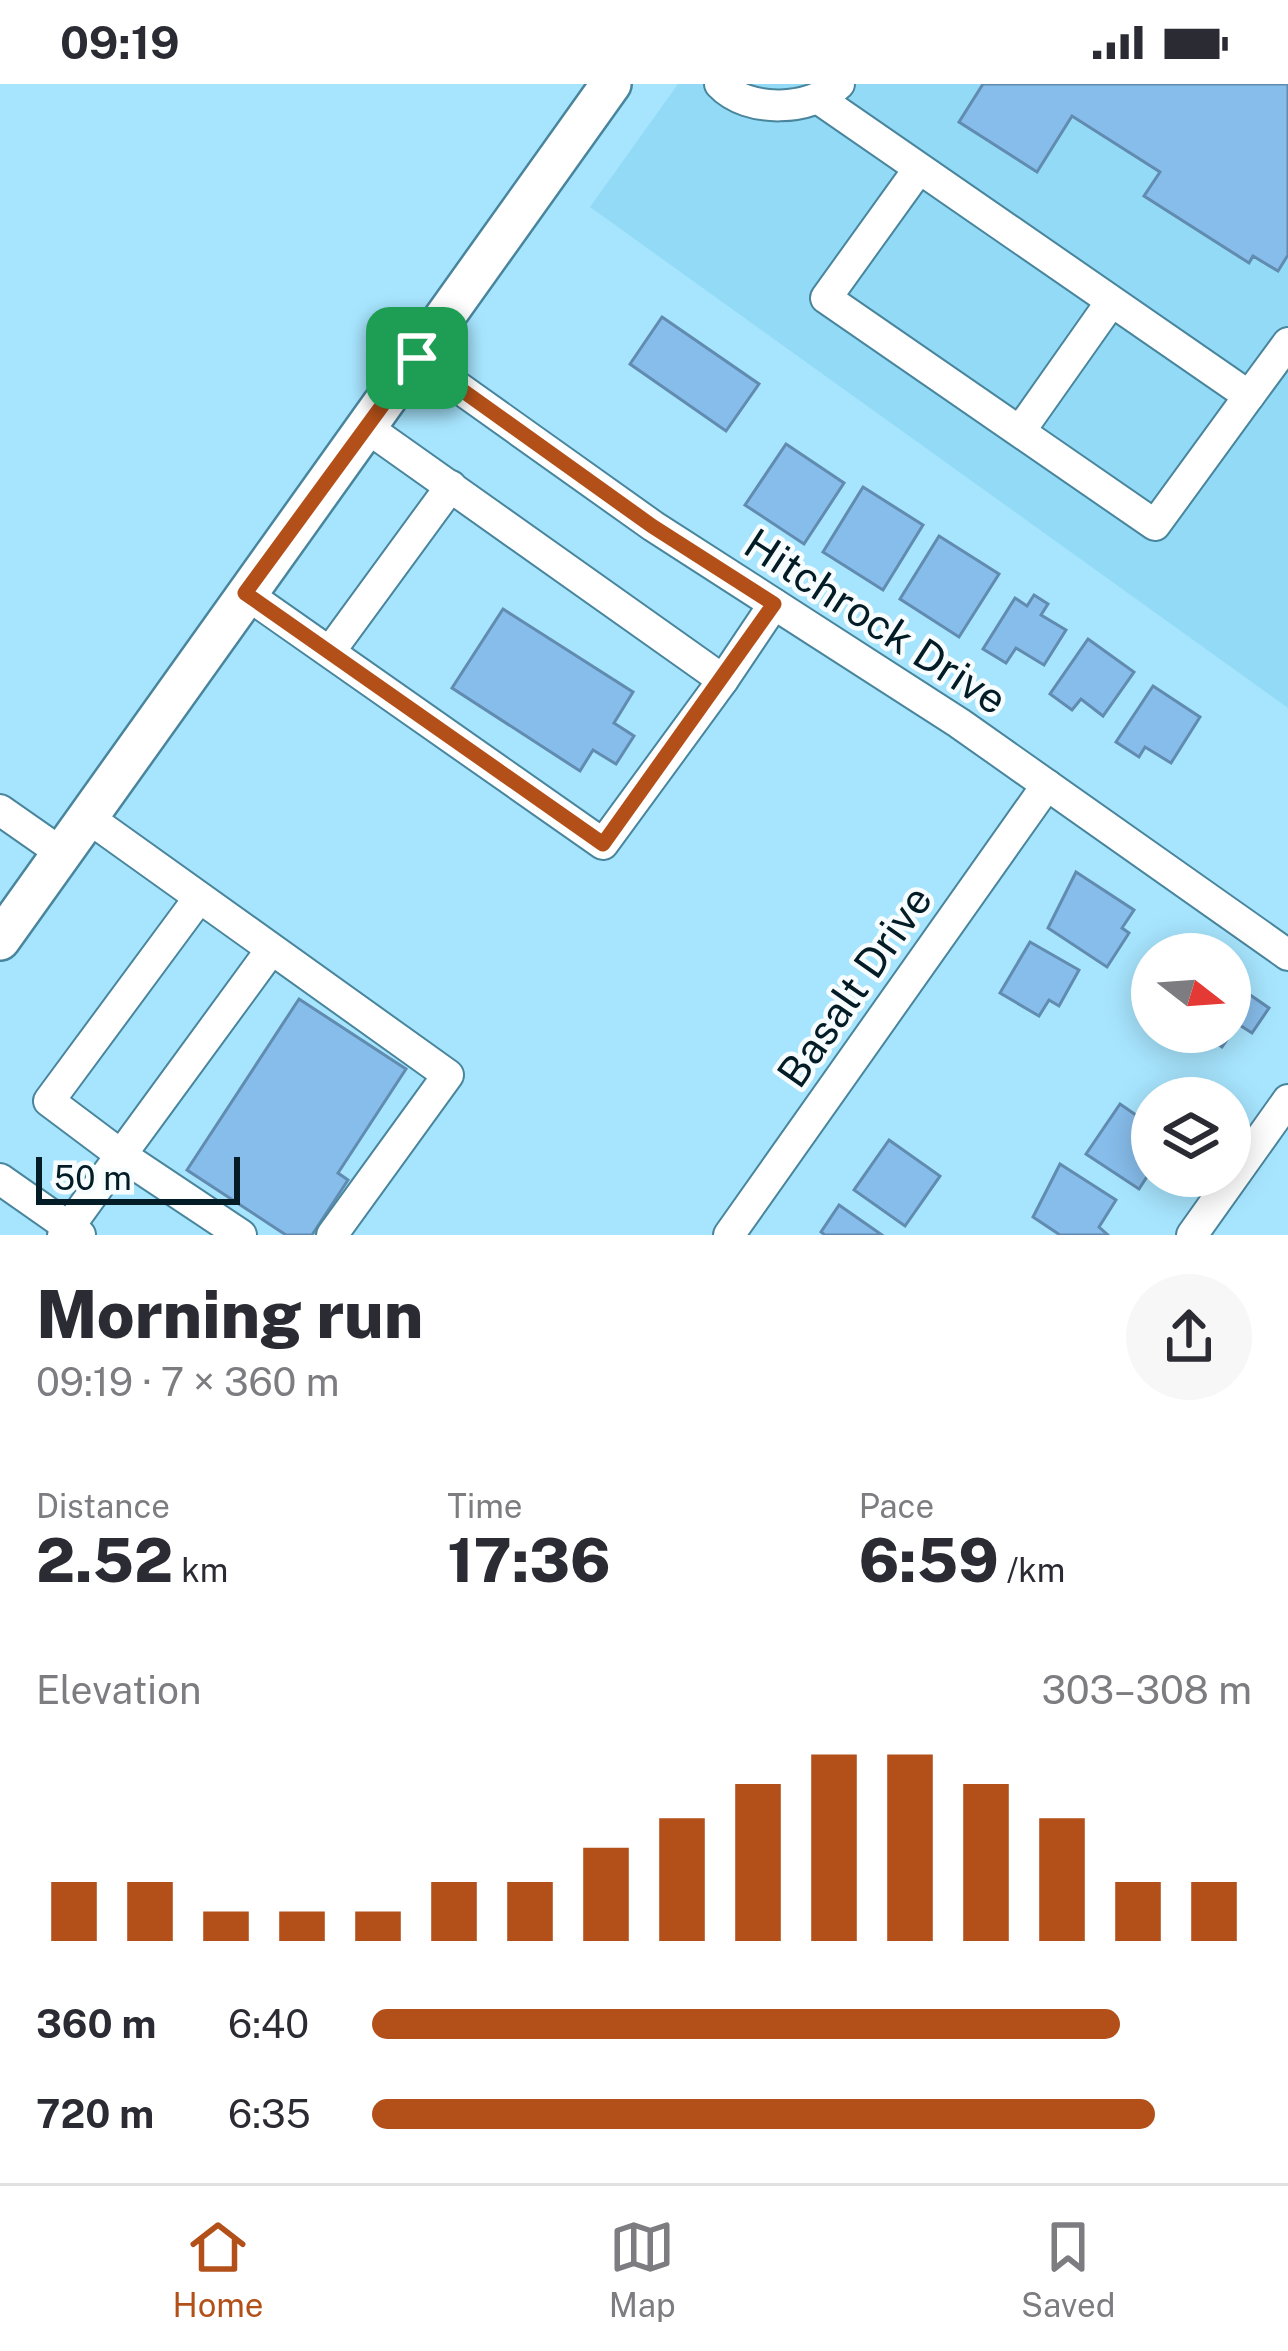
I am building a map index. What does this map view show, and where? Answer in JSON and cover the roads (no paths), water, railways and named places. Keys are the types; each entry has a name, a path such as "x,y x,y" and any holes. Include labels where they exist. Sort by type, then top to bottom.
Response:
{"main road":[{"path":"0,940 417,358 604,86"}],"street":[{"path":"720,84 730,94 788,106 819,90"},
{"path":"748,84 819,90 918,170 1249,397"},
{"path":"918,170 826,298 1155,526 1288,343"},
{"path":"1019,431 1111,302"},
{"name":"Hitchrock Drive","path":"417,358 652,526 1047,785 1288,955"},
{"path":"365,427 723,680"},
{"path":"332,650 451,486"},
{"path":"245,593 603,844 774,604"},
{"name":"Basalt Drive","path":"728,1235 1047,785"},
{"path":"0,810 63,854"},
{"path":"90,818 448,1075 332,1235"},
{"path":"199,898 49,1101 241,1235"},
{"path":"0,1179 70,1232 271,950"},
{"path":"1192,1235 1288,1100"}]}
